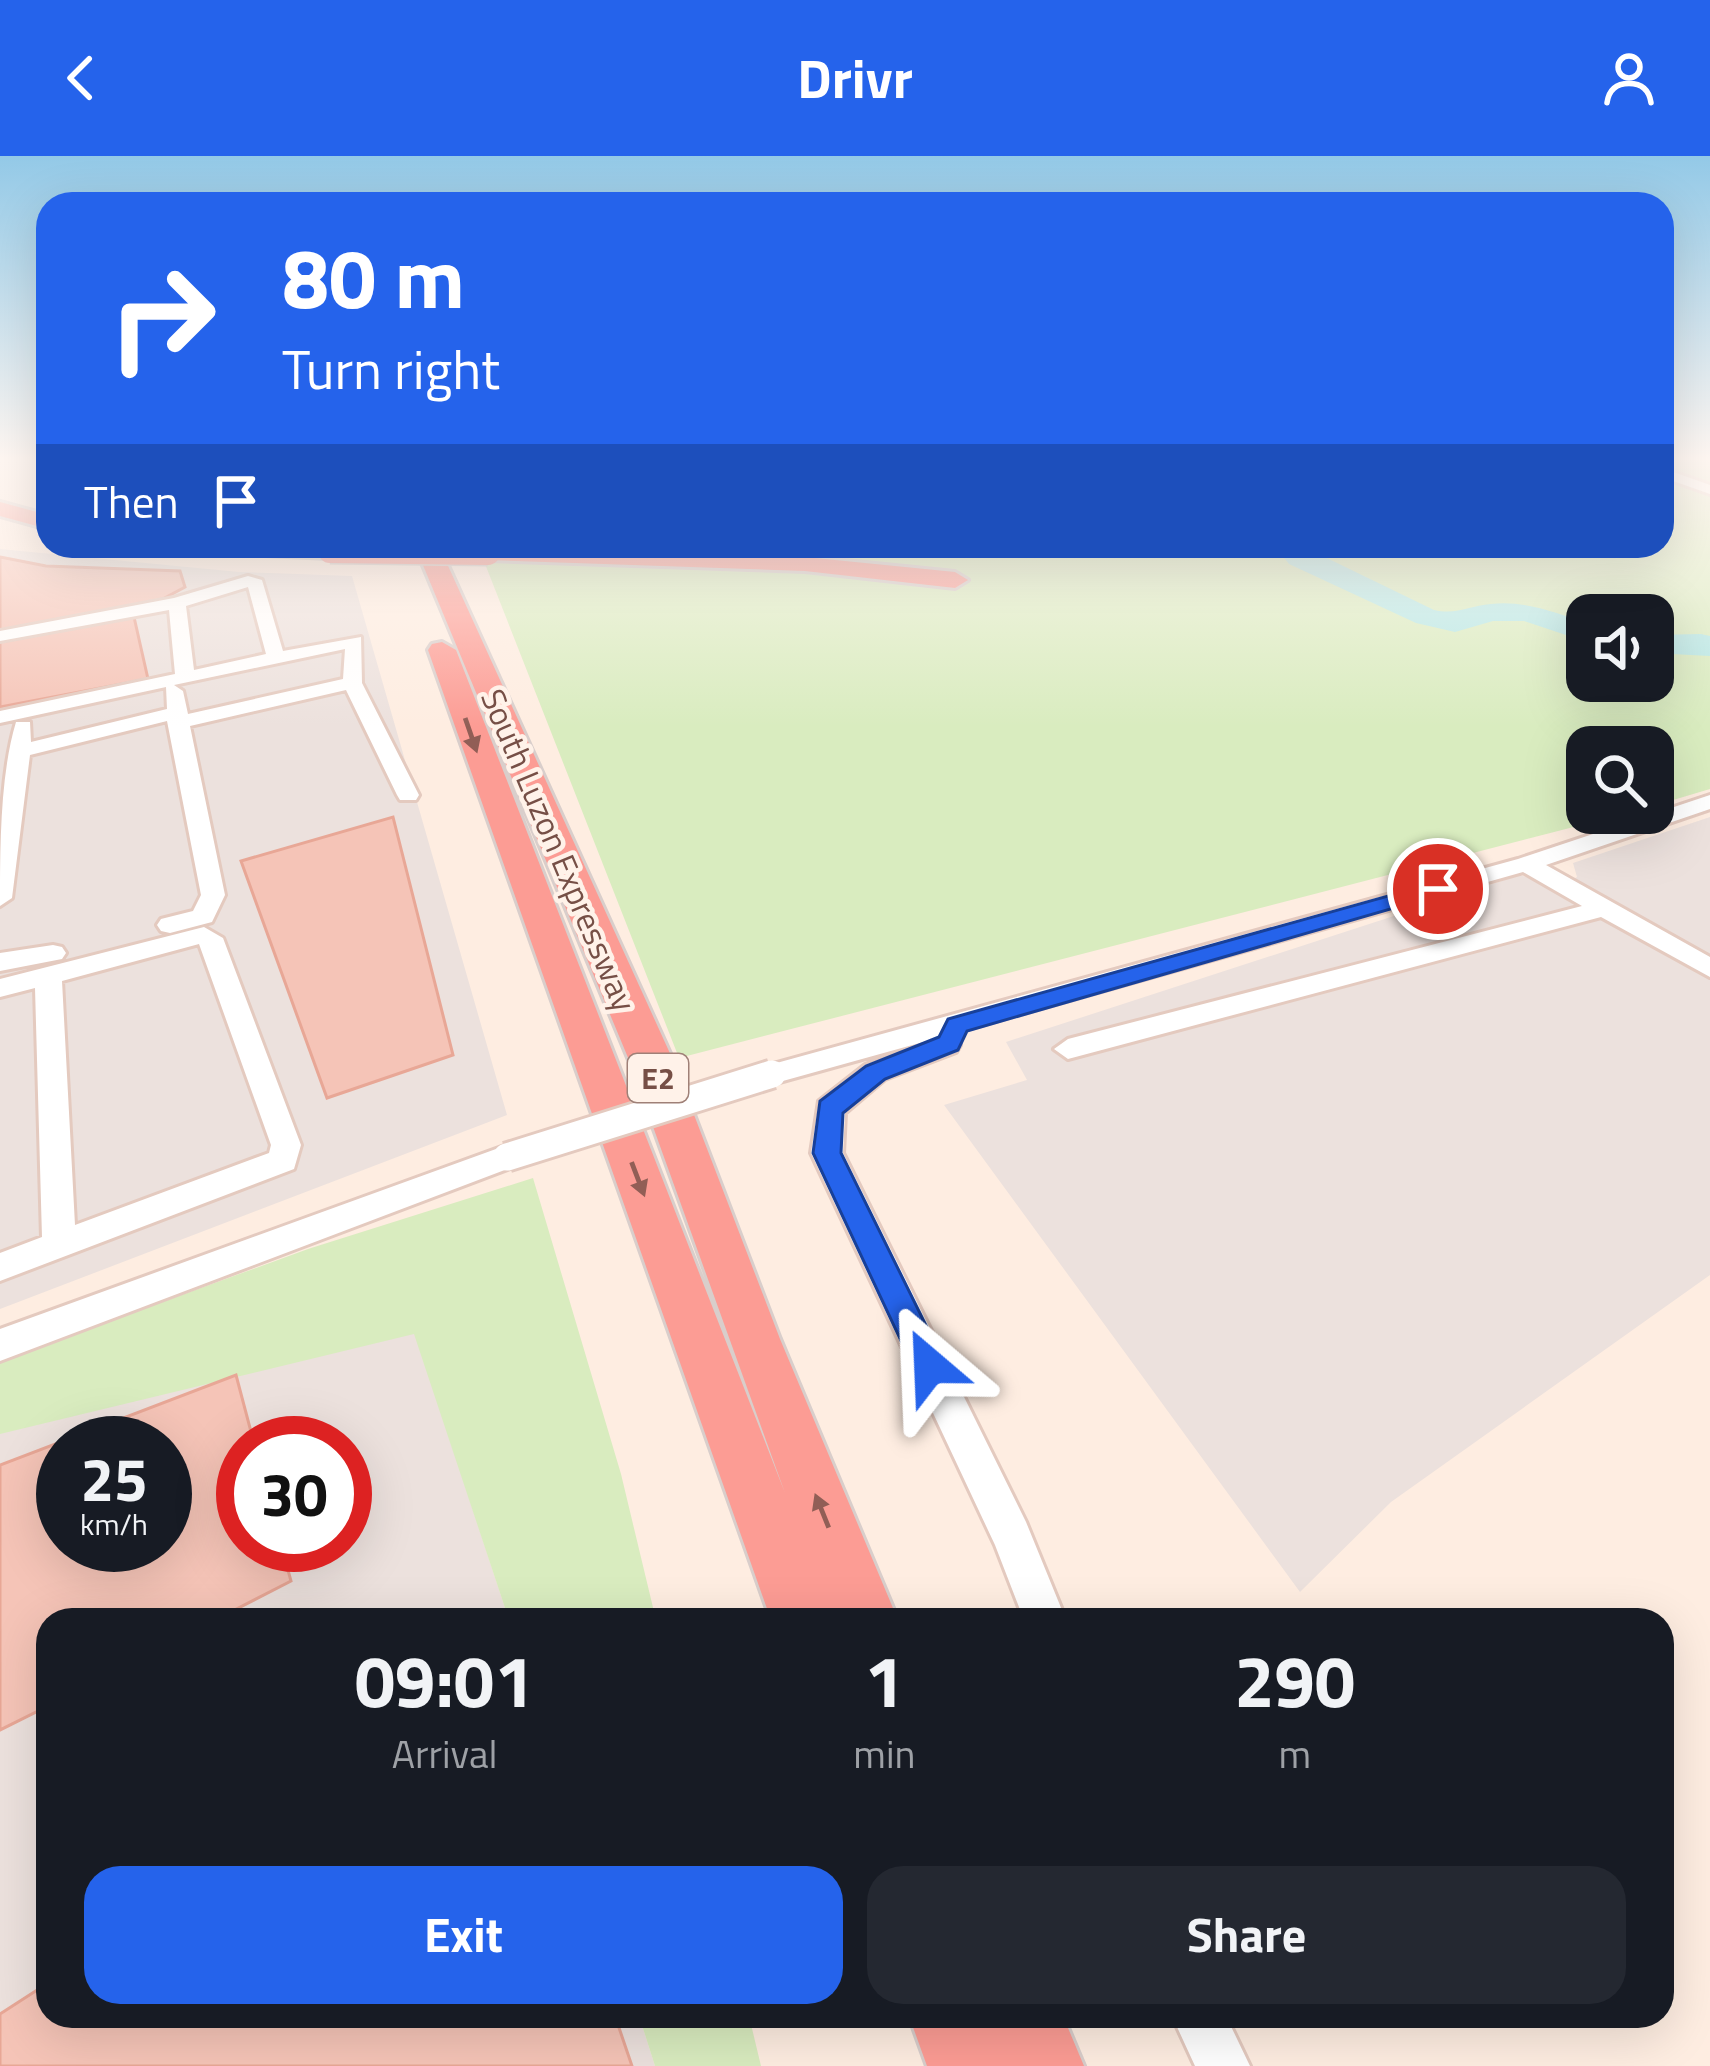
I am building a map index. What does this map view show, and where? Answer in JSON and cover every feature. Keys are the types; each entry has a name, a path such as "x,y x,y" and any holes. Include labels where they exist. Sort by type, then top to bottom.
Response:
{"highway":[{"name":"South Luzon Expressway","path":"407,558 799,1608"},
{"name":"South Luzon Expressway","path":"432,558 651,1060 753,1339 861,1608"},
{"path":"632,558 960,575 866,558"},
{"path":"953,2028 967,2066"},
{"path":"1029,2028 1043,2066"}],"street":[{"path":"0,636 177,603 254,580 276,658"},
{"path":"0,962 203,916 212,906 178,700 177,603"},
{"path":"17,752 178,700 276,658 355,641 352,683 408,795"},
{"path":"0,898 17,752 11,722 352,683"},
{"path":"0,1345 507,1157 772,1074 1526,864 1710,802"},
{"path":"1526,864 1707,962"},
{"path":"1067,1049 1602,909"},
{"path":"0,988 188,935 210,938 286,1145 283,1160 0,1267"},
{"path":"48,974 59,1244"},
{"path":"957,1025 949,1043 875,1072 830,1108 827,1153 1012,1536 1040,1608"},
{"path":"1204,2028 1223,2066"}],"shaded area":[{"path":"0,549 36,552 36,558 352,576 507,1115 0,1309"},
{"path":"1710,817 1710,1275 1391,1502 1300,1592 944,1105 1027,1080 1006,1042 1520,875 1558,888 1577,877 1573,863 1659,834 1674,834 1674,829"},
{"path":"415,1333 505,1608 36,1608 36,2028 643,2028 655,2066 0,2066 0,1433 36,1424 36,1572 192,1572 192,1416 71,1416"}],"green space":[{"path":"1674,549 1710,549 1710,789 1674,800 1674,726 1566,726 1566,829 679,1058 483,558 1674,558"},
{"path":"533,1178 621,1474 653,1608 505,1608 414,1334 75,1416 36,1416 36,1425 0,1434 0,1361 308,1249"},
{"path":"643,2028 752,2028 761,2066 655,2066"}],"building":[{"path":"0,557 46,566 180,571 185,587 146,608 0,635"},
{"path":"134,617 148,679 0,707 0,642"},
{"path":"393,817 453,1055 327,1098 241,861"},
{"path":"236,1375 247,1416 216,1416 216,1572 288,1572 291,1581 238,1608 36,1608 36,1712 0,1730 0,1465 36,1451 36,1572 192,1572 192,1416 128,1416"},
{"path":"36,1991 36,2028 619,2028 632,2066 0,2066 0,2014"}],"waterway":[{"path":"1298,558 1426,617 1455,623 1491,612 1527,613 1566,626"},
{"path":"1674,644 1710,647"}],"route":[{"path":"930,1366 827,1153 830,1108 875,1072 949,1043 957,1025 1438,889"}]}
